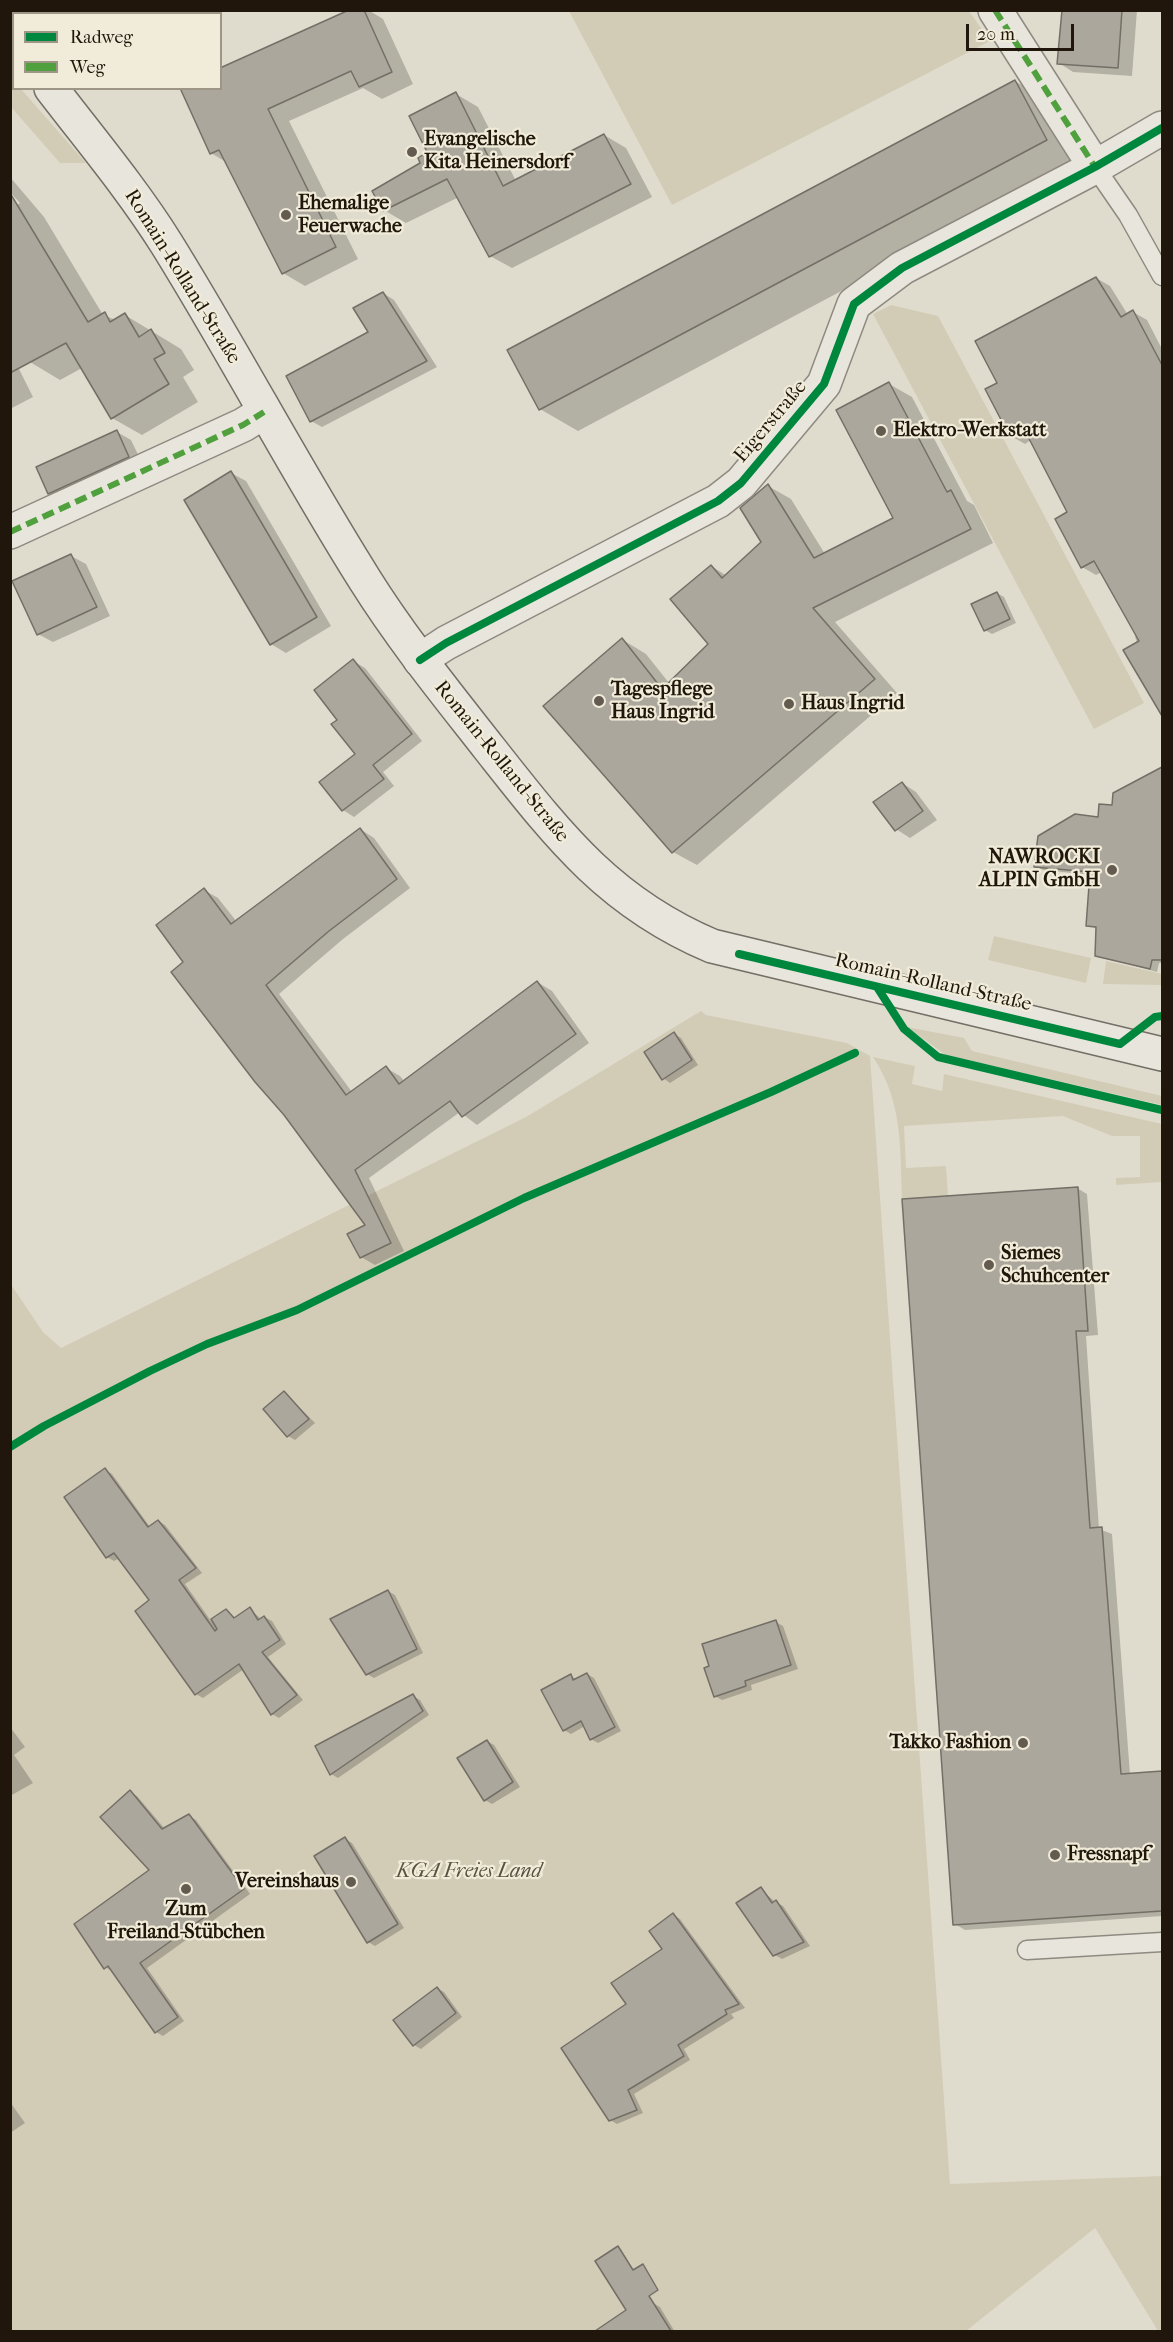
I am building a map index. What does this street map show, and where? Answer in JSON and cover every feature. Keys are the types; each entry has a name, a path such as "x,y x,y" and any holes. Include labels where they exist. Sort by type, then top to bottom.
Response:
{"main road":[{"path":"995,10 1095,167"},
{"name":"Romain-Rolland-Straße","path":"52,90 165,242 365,581 420,660 535,807 582,861 620,894 676,930 712,946 1162,1054"},
{"name":"Eigerstraße","path":"420,660 446,643 718,501 741,483 824,384 854,304 902,268 1095,167 1162,128"},
{"path":"10,532 243,425 264,412"}],"lane":[{"path":"1095,167 1162,276"},
{"path":"1027,1950 1162,1942"}],"green space":[{"path":"569,11 969,11 990,41 672,205"},
{"path":"10,77 12,90 22,90 86,163 60,163 11,107"},
{"path":"891,305 938,316 1144,703 1094,729 873,314"},
{"path":"994,936 1091,958 1086,983 988,960"},
{"path":"1106,961 1162,974 1162,985 1103,984"},
{"name":"KGA Freies Land","path":"701,1011 706,1015 847,1043 870,1056 950,2184 1162,2176 1162,2331 1158,2331 1095,2228 966,2331 11,2331 10,1283 43,1332 61,1348 526,1117"},
{"path":"907,1027 964,1038 972,1051 1162,1096 1162,1105 946,1055"},
{"path":"873,1057 915,1066 912,1084 942,1091 944,1074 1162,1124 1162,1182 1116,1185 1116,1178 1140,1177 1140,1136 1112,1136 1063,1116 904,1126 906,1168 946,1166 948,1196 902,1199 900,1143 895,1108 883,1074"}],"building":[{"path":"349,10 364,10 392,72 359,87 351,71 268,109 336,247 282,274 219,150 210,154 181,90 222,90 222,67"},
{"path":"1062,10 1122,10 1118,68 1057,64"},
{"path":"1015,80 1047,140 539,410 507,350"},
{"path":"456,92 503,186 604,134 631,184 489,257 447,179 383,211 372,191 420,163 418,158 427,152 409,116"},
{"path":"10,193 88,322 105,312 110,322 125,313 139,337 151,329 165,353 154,359 169,384 111,419 66,343 10,373"},
{"path":"1096,277 1121,317 1133,310 1162,365 1162,716 1123,650 1139,641 1094,561 1081,568 1055,519 1067,512 1024,429 1010,437 985,389 997,383 975,341"},
{"path":"383,292 427,361 310,422 286,376 368,332 353,308"},
{"path":"889,382 947,492 951,490 971,529 813,608 875,679 672,853 543,706 622,638 662,689 708,644 670,599 711,565 722,578 761,542 740,508 768,484 814,558 893,518 836,410"},
{"path":"117,430 129,457 48,494 36,467"},
{"path":"231,471 317,617 270,645 184,500"},
{"path":"71,554 97,607 37,635 12,581"},
{"path":"997,592 1010,619 984,631 971,604"},
{"path":"353,659 412,734 373,765 384,779 342,811 319,782 355,754 331,724 337,720 314,690"},
{"name":"NAWROCKI ALPIN GmbH","path":"1162,767 1162,960 1152,960 1150,969 1095,956 1096,927 1086,926 1090,872 1034,867 1038,836 1075,814 1098,817 1099,804 1112,805 1113,793"},
{"path":"902,782 923,811 895,831 873,802"},
{"path":"360,828 397,879 329,931 266,985 346,1095 386,1066 399,1084 537,981 576,1034 462,1117 450,1101 355,1170 391,1243 360,1258 347,1234 365,1225 284,1115 255,1082 171,972 183,962 156,925 204,888 231,924"},
{"path":"674,1032 692,1060 662,1080 644,1052"},
{"path":"1078,1187 1088,1331 1076,1331 1090,1528 1102,1527 1121,1774 1162,1771 1162,1911 953,1925 902,1199"},
{"path":"284,1391 309,1419 287,1437 263,1409"},
{"path":"105,1468 148,1527 158,1520 196,1568 179,1580 215,1631 217,1629 211,1619 226,1609 234,1618 250,1607 258,1620 264,1616 280,1640 262,1652 297,1695 271,1715 239,1664 195,1695 135,1611 149,1600 114,1553 106,1558 64,1497"},
{"path":"388,1590 417,1649 366,1675 330,1619"},
{"path":"776,1620 791,1665 745,1681 746,1686 714,1697 704,1668 709,1666 702,1644"},
{"path":"587,1673 615,1727 590,1740 581,1721 563,1731 541,1690 571,1674 573,1680"},
{"path":"413,1694 423,1711 330,1775 315,1746"},
{"path":"487,1740 513,1782 484,1801 457,1758"},
{"path":"130,1790 162,1829 189,1814 244,1889 140,1963 178,2017 155,2033 108,1966 104,1969 74,1924 149,1870 100,1817"},
{"name":"Vereinshaus","path":"345,1837 398,1924 367,1943 314,1856"},
{"path":"761,1887 772,1903 776,1900 804,1942 773,1956 736,1903"},
{"path":"673,1913 739,2004 725,2010 727,2014 678,2045 684,2056 628,2090 637,2110 609,2121 561,2048 626,2004 611,1983 662,1949 649,1931"},
{"path":"437,1987 456,2013 413,2046 393,2020"},
{"path":"618,2246 633,2270 643,2264 658,2290 649,2296 671,2331 595,2331 626,2310 595,2261"}],"marked path":[{"path":"995,10 1095,167"},
{"path":"10,532 243,425 264,412"}],"cycle path":[{"path":"420,660 446,643 718,501 741,483 824,384 854,304 902,268 1095,167 1162,128"},
{"path":"739,954 1120,1044 1155,1017 1162,1016"},
{"path":"877,987 904,1029 938,1057 1162,1110"},
{"path":"10,1447 44,1426 207,1344 297,1310 524,1198 771,1092 855,1053"}],"place":[{"name":"Evangelische Kita Heinersdorf","path":"412,152"},
{"name":"Ehemalige Feuerwache","path":"286,215"},
{"name":"Elektro-Werkstatt","path":"881,431"},
{"name":"Tagespflege Haus Ingrid","path":"599,701"},
{"name":"Haus Ingrid","path":"789,704"},
{"name":"NAWROCKI ALPIN GmbH","path":"1112,870"},
{"name":"Siemes Schuhcenter","path":"989,1265"},
{"name":"Takko Fashion","path":"1023,1743"},
{"name":"Fressnapf","path":"1055,1855"},
{"name":"Vereinshaus","path":"351,1882"},
{"name":"Zum Freiland-Stübchen","path":"186,1889"}]}
